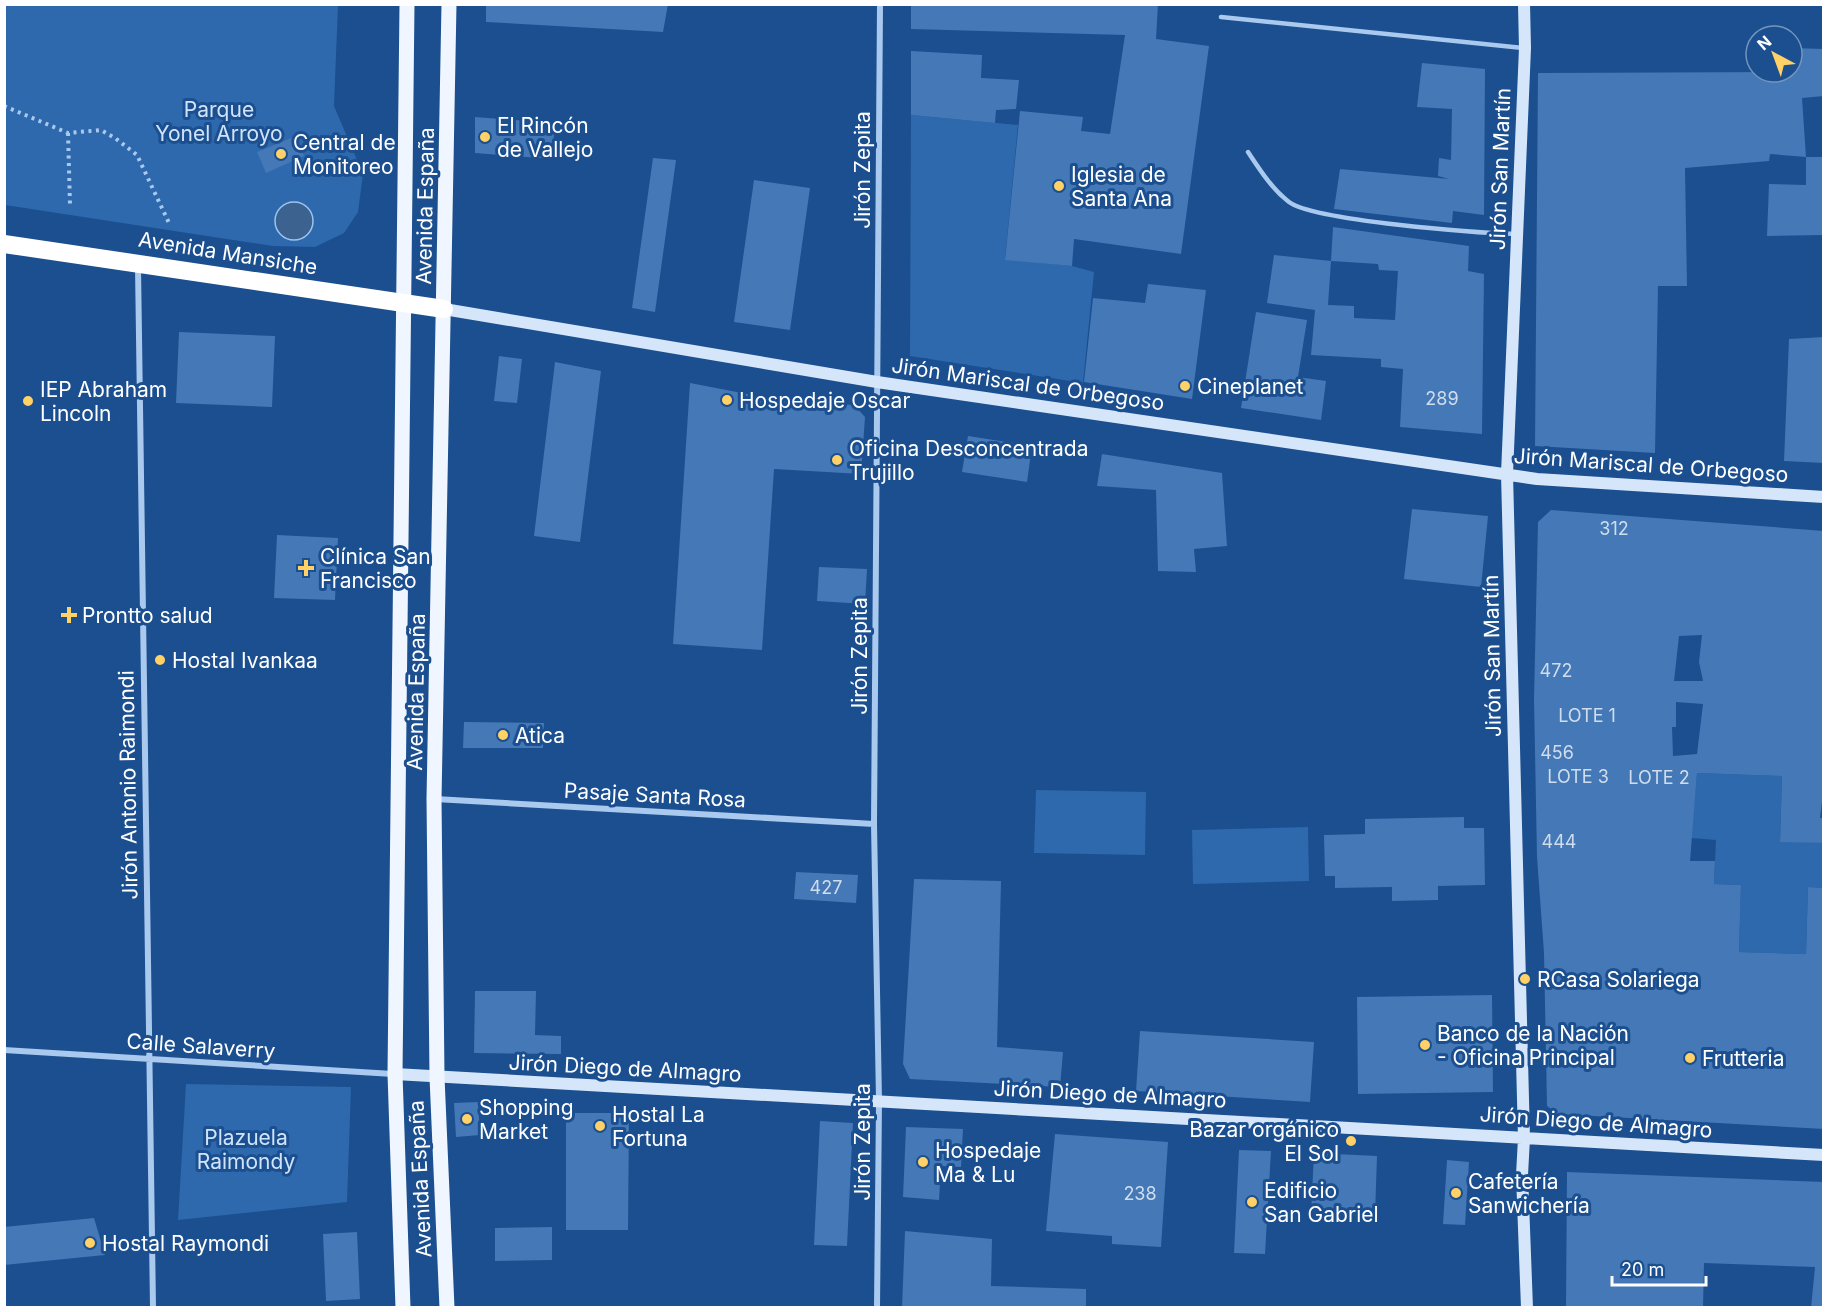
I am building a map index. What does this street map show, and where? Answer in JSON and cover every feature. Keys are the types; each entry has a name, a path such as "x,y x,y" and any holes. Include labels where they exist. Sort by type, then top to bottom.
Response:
{"highway":[{"name":"Avenida Mansiche","path":"4,244 444,309"}],"main road":[{"name":"Avenida España","path":"403,1308 395,1074 407,4"},
{"name":"Avenida España","path":"447,1308 436,1077 434,799 449,4"}],"street":[{"name":"Jirón Zepita","path":"877,1308 879,1101 874,824 880,4"},
{"name":"Jirón San Martín","path":"1524,4 1525,48 1507,474 1524,1138 1522,1175 1527,1308"},
{"name":"Jirón Antonio Raimondi","path":"138,262 153,1308"},
{"name":"Jirón Mariscal de Orbegoso","path":"444,309 877,382 1537,479 1824,497"},
{"name":"Pasaje Santa Rosa","path":"434,799 874,824"},
{"name":"Calle Salaverry","path":"4,1050 395,1074"},
{"name":"Jirón Diego de Almagro","path":"395,1074 1824,1155"}],"lane":[{"path":"1221,17 1525,48"},
{"path":"1248,152 1264,177 1290,203 1316,213 1480,233 1517,234"}],"path":[{"path":"4,106 68,133 101,130 137,155 169,223"},
{"path":"68,133 70,205"}],"green space":[{"name":"Parque Yonel Arroyo","path":"4,5 338,5 334,106 363,174 358,212 344,233 315,247 273,246 5,205"},
{"path":"911,115 1018,125 1005,259 1072,266 1094,272 1083,383 910,356"},
{"path":"1697,773 1782,776 1780,841 1823,843 1823,888 1808,887 1806,954 1739,952 1741,885 1714,884 1716,840 1691,838"},
{"path":"1036,790 1146,792 1145,855 1034,853"},
{"path":"1308,827 1309,881 1193,884 1192,830"},
{"name":"Plazuela Raimondy","path":"186,1084 351,1087 347,1202 178,1220"}],"shaded area":[{"path":"294,202 307,208 313,221 307,234 294,240 281,234 275,221 281,208"}],"building":[{"path":"486,4 668,4 663,32 486,22"},
{"path":"911,4 1158,4 1156,39 1209,46 1181,254 1074,239 1072,266 1005,260 1020,111 1083,117 1081,131 1110,134 1125,35 911,29"},
{"path":"1804,48 1824,49 1824,96 1802,98 1806,157 1770,154 1769,161 1685,168 1687,286 1658,286 1655,453 1535,446 1538,73 1744,72 1744,84 1804,84"},
{"path":"911,51 982,55 981,78 1019,80 1016,109 996,110 995,123 911,115"},
{"path":"1422,63 1485,69 1484,215 1453,211 1452,223 1334,209 1340,169 1449,179 1438,176 1439,158 1451,160 1452,109 1417,107"},
{"path":"475,117 555,123 552,159 475,153"},
{"name":"Central de Monitoreo","path":"296,136 304,156 266,173 257,152"},
{"path":"1806,157 1824,157 1824,235 1767,236 1769,184 1806,185"},
{"path":"653,158 676,160 655,312 632,308"},
{"path":"754,180 810,188 790,330 734,322"},
{"path":"1333,227 1469,246 1468,271 1484,274 1482,434 1400,427 1403,369 1381,367 1381,359 1311,355 1315,310 1267,303 1274,255 1331,261","holes":["1331,261 1378,264 1379,270 1398,271 1395,320 1354,318 1354,306 1328,305"]},
{"path":"1148,284 1206,290 1192,399 1084,382 1093,298 1145,303"},
{"path":"1256,312 1307,320 1298,377 1326,381 1321,420 1241,408"},
{"path":"179,332 275,336 272,407 176,403"},
{"path":"1824,337 1824,463 1784,461 1789,339"},
{"path":"499,356 522,359 517,403 494,401"},
{"path":"555,362 601,371 580,542 534,536"},
{"path":"690,383 778,400 854,405 865,417 861,474 774,469 762,650 673,644"},
{"path":"968,436 1032,446 1027,482 962,472"},
{"path":"1102,454 1222,473 1227,546 1194,549 1196,572 1158,571 1156,490 1097,486"},
{"path":"1412,509 1488,516 1481,587 1404,579"},
{"path":"1551,510 1824,531 1824,785 1820,818 1824,818 1824,843 1780,842 1782,776 1697,773 1690,861 1715,861 1714,884 1741,885 1739,952 1806,954 1808,887 1824,888 1824,1129 1558,1114 1547,1106 1544,953 1537,857 1534,699 1538,522","holes":["1702,635 1699,662 1703,681 1674,681 1679,636","1676,702 1703,704 1697,754 1673,756 1672,727 1676,727"]},
{"name":"Clínica San Francisco","path":"277,535 338,538 335,600 274,598"},
{"path":"819,567 867,569 865,604 817,601"},
{"name":"Atica","path":"464,722 544,723 543,748 463,748"},
{"path":"1464,817 1464,828 1484,828 1485,885 1438,886 1438,900 1392,901 1392,887 1335,888 1335,876 1325,876 1324,835 1365,834 1365,819"},
{"path":"796,872 858,875 856,903 794,899"},
{"path":"914,879 1001,881 997,1047 1063,1052 1060,1087 910,1079 903,1064"},
{"path":"475,991 536,991 535,1035 561,1036 561,1054 474,1053"},
{"name":"Banco de la Nación - Oficina Principal","path":"1492,995 1493,1092 1358,1094 1357,997"},
{"path":"1140,1031 1314,1042 1310,1102 1136,1091"},
{"name":"Shopping Market","path":"478,1102 480,1135 456,1137 454,1103"},
{"path":"566,1113 629,1113 628,1230 566,1230"},
{"path":"820,1121 853,1123 847,1246 814,1245"},
{"name":"Hospedaje Ma & Lu","path":"906,1127 963,1129 961,1167 941,1166 939,1200 903,1197"},
{"path":"1055,1134 1168,1142 1161,1247 1112,1244 1112,1236 1046,1231"},
{"name":"Edificio San Gabriel","path":"1239,1150 1271,1151 1265,1254 1234,1253"},
{"path":"1314,1153 1377,1156 1375,1216 1311,1214"},
{"name":"Cafetería Sanwichería","path":"1447,1160 1469,1162 1465,1225 1443,1224"},
{"path":"1567,1172 1824,1182 1824,1308 1811,1308 1815,1267 1704,1263 1703,1308 1566,1308"},
{"path":"94,1218 105,1255 4,1265 4,1227"},
{"path":"552,1227 552,1260 495,1261 495,1228"},
{"path":"905,1231 992,1239 991,1286 1086,1289 1086,1308 902,1308"},
{"path":"357,1232 360,1299 326,1301 323,1234"}],"place":[{"name":"El Rincón de Vallejo","path":"485,137"},
{"name":"Central de Monitoreo","path":"281,154"},
{"name":"Iglesia de Santa Ana","path":"1059,186"},
{"name":"Cineplanet","path":"1185,386"},
{"name":"Hospedaje Oscar","path":"727,400"},
{"name":"IEP Abraham Lincoln","path":"28,401"},
{"name":"Oficina Desconcentrada Trujillo","path":"837,460"},
{"name":"Clínica San Francisco","path":"306,568"},
{"name":"Prontto salud","path":"69,615"},
{"name":"Hostal Ivankaa","path":"160,660"},
{"name":"Atica","path":"503,735"},
{"name":"RCasa Solariega","path":"1525,979"},
{"name":"Banco de la Nación - Oficina Principal","path":"1425,1045"},
{"name":"Frutteria","path":"1690,1058"},
{"name":"Shopping Market","path":"467,1119"},
{"name":"Hostal La Fortuna","path":"600,1126"},
{"name":"Bazar orgánico El Sol","path":"1351,1141"},
{"name":"Hospedaje Ma & Lu","path":"923,1162"},
{"name":"Cafetería Sanwichería","path":"1456,1193"},
{"name":"Edificio San Gabriel","path":"1252,1202"},
{"name":"Hostal Raymondi","path":"90,1243"}]}
